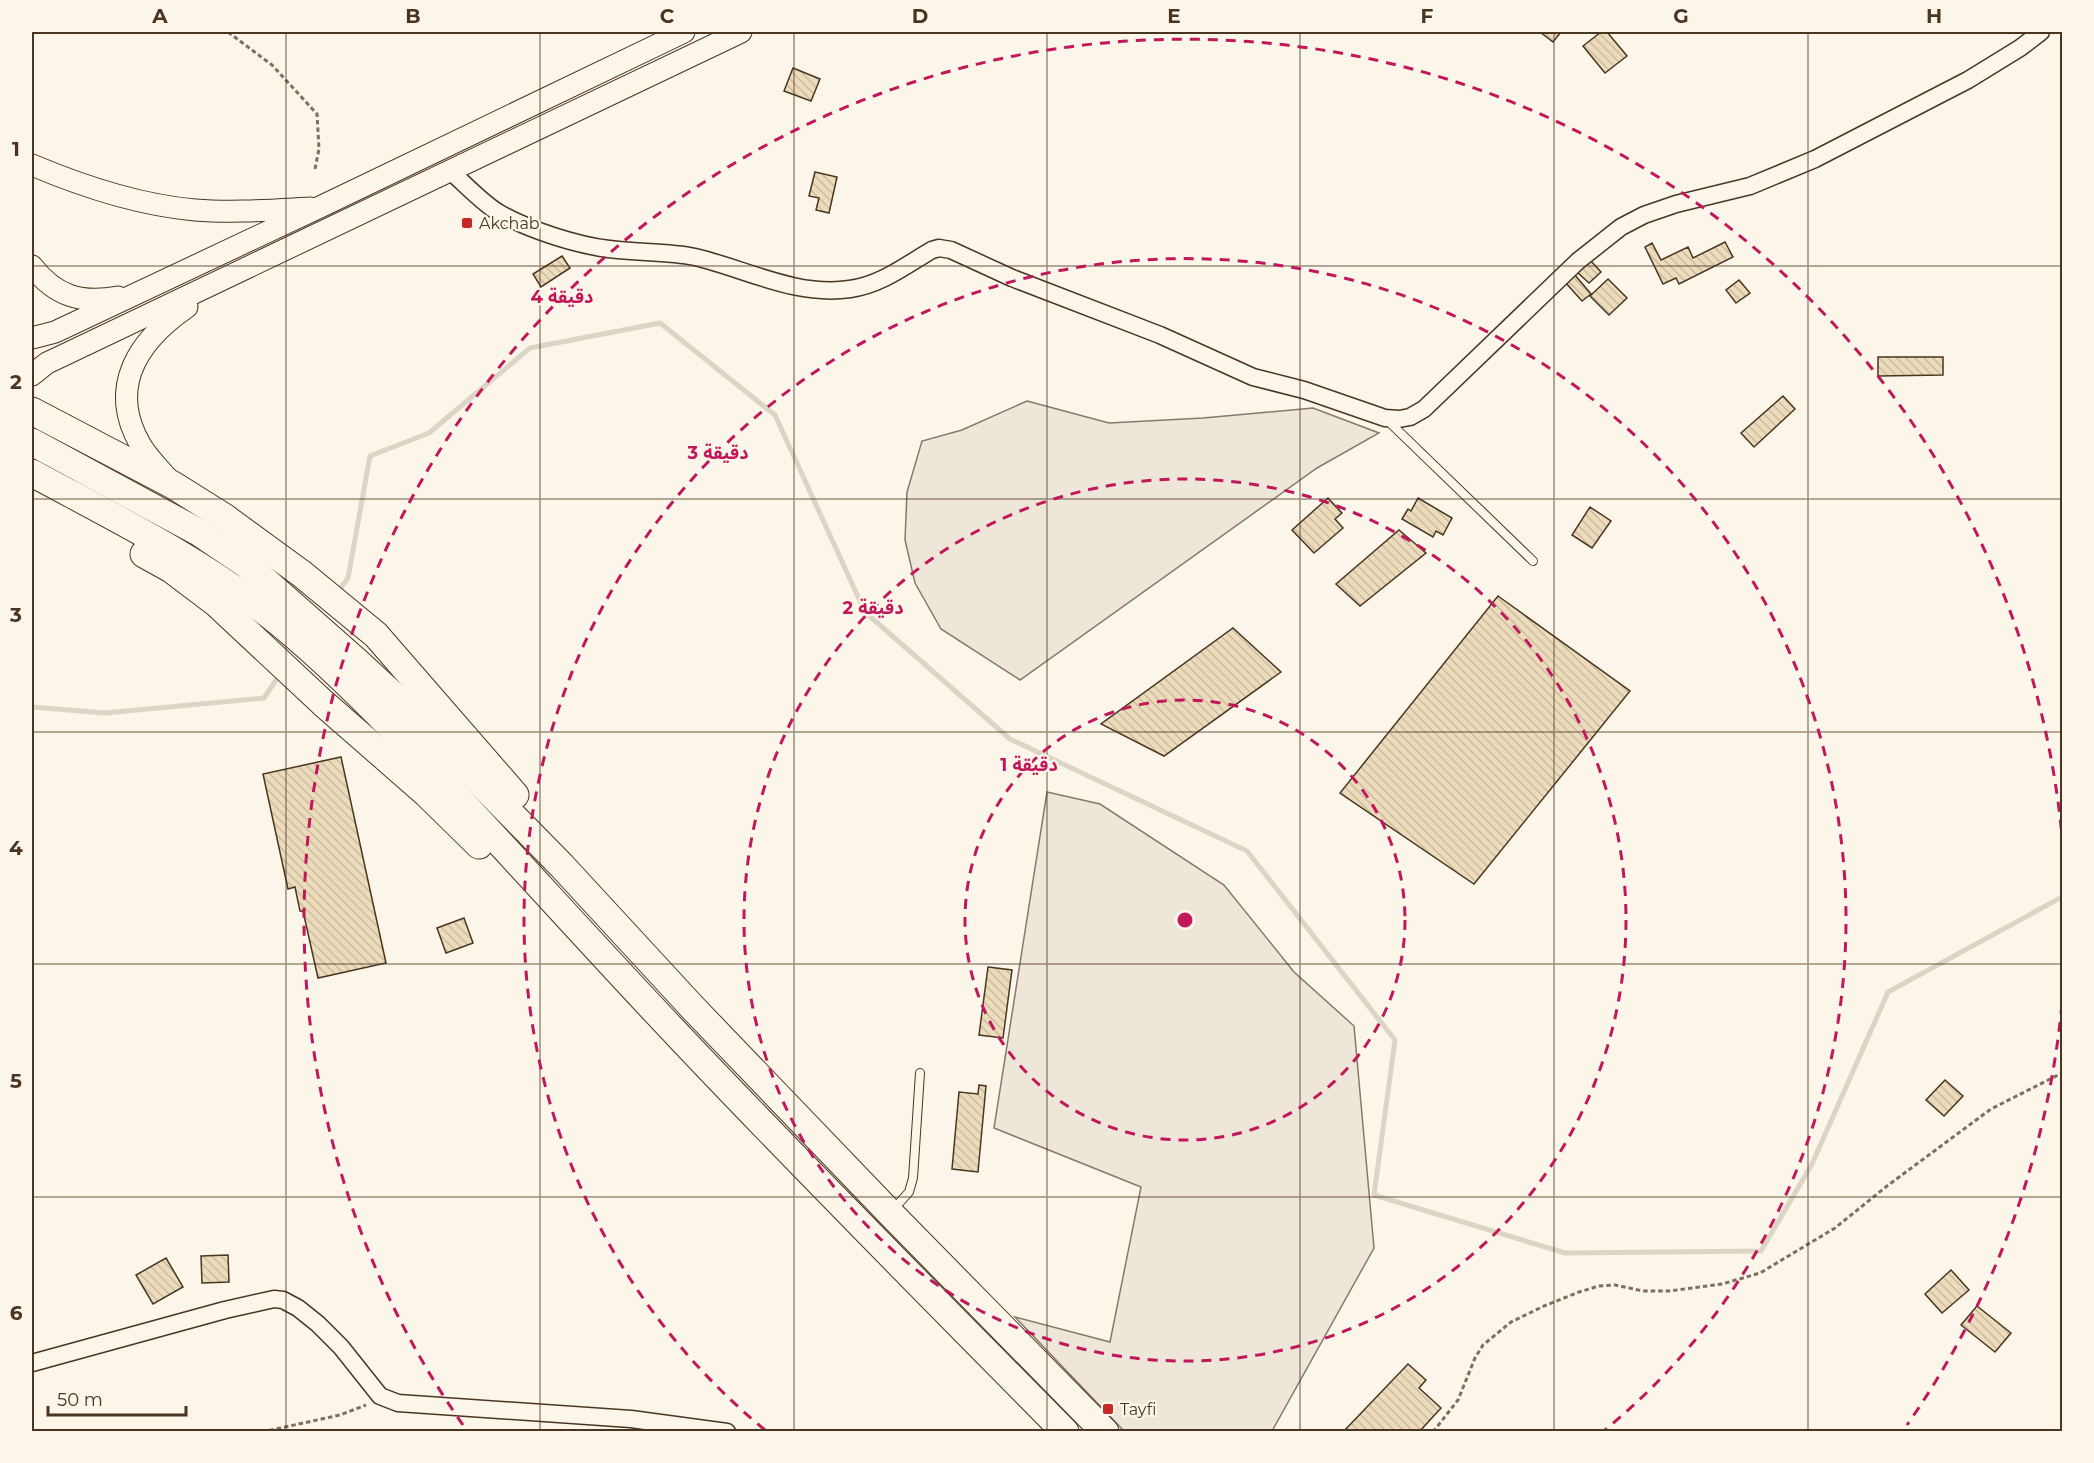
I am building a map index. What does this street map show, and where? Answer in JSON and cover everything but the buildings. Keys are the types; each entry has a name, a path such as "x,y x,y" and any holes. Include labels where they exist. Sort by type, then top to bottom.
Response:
{"highway":[{"path":"32,411 173,485 224,517 302,574 376,635 527,809 562,866"},
{"path":"32,442 200,533 246,564 352,673 433,771 671,1028 802,1165 1065,1431"},
{"path":"32,473 147,534 210,571 352,673 408,709 562,866 693,1008 890,1214 1105,1431"},
{"path":"32,492 171,570 216,603 323,703 426,793 500,865 523,885 562,910"}],"street":[{"path":"32,338 55,332 145,290 684,32"},
{"path":"32,375 47,363 63,355 741,32"},
{"path":"449,170 499,214 562,239 608,249 692,256 727,265 760,278 796,286 822,290 850,289 872,284 932,250 939,248 951,250 1012,278 1160,335 1253,377 1304,390 1385,418 1399,419 1410,417 1424,409 1578,261 1621,227 1644,215 1665,208 1750,186 1815,159 1968,80 2042,32"},
{"path":"32,165 103,191 164,206 219,211 320,207"},
{"path":"32,266 60,292 80,299 101,300 145,290"},
{"path":"173,485 147,454 134,432 128,410 128,382 135,359 152,335 171,318 231,276"},
{"path":"32,1363 225,1310 274,1299 283,1300 298,1308 318,1324 341,1347 380,1396 398,1403 631,1419 727,1431"}],"lane":[{"path":"1385,418 1533,561"},
{"path":"890,1214 909,1192 913,1178 920,1073"}],"path":[{"path":"228,32 272,65 317,114 320,149 315,169"},
{"path":"1433,1431 1458,1400 1475,1358 1483,1345 1511,1322 1544,1306 1599,1286 1615,1285 1643,1291 1669,1291 1722,1284 1760,1273 1835,1228 1887,1186 1991,1109 2062,1073"},
{"path":"262,1431 340,1415 359,1409 380,1396"}],"shaded area":[{"path":"1027,401 1109,423 1203,418 1313,408 1379,433 1317,468 1020,680 941,629 915,583 905,540 907,492 922,441 962,430"},
{"path":"1047,792 1100,804 1224,885 1294,972 1354,1026 1374,1248 1272,1431 1124,1431 1015,1317 1110,1342 1141,1187 994,1128"}],"waterway":[{"path":"337,593 348,578 370,456 429,433 530,348 660,323 775,415 865,612 1010,739 1247,851 1395,1040 1374,1195 1565,1253 1761,1251 1812,1164 1888,992 2062,897"},
{"path":"32,707 105,713 264,698 280,674"}],"place":[{"name":"Akchab","path":"467,223"},
{"name":"Tayfi","path":"1108,1409"}]}
